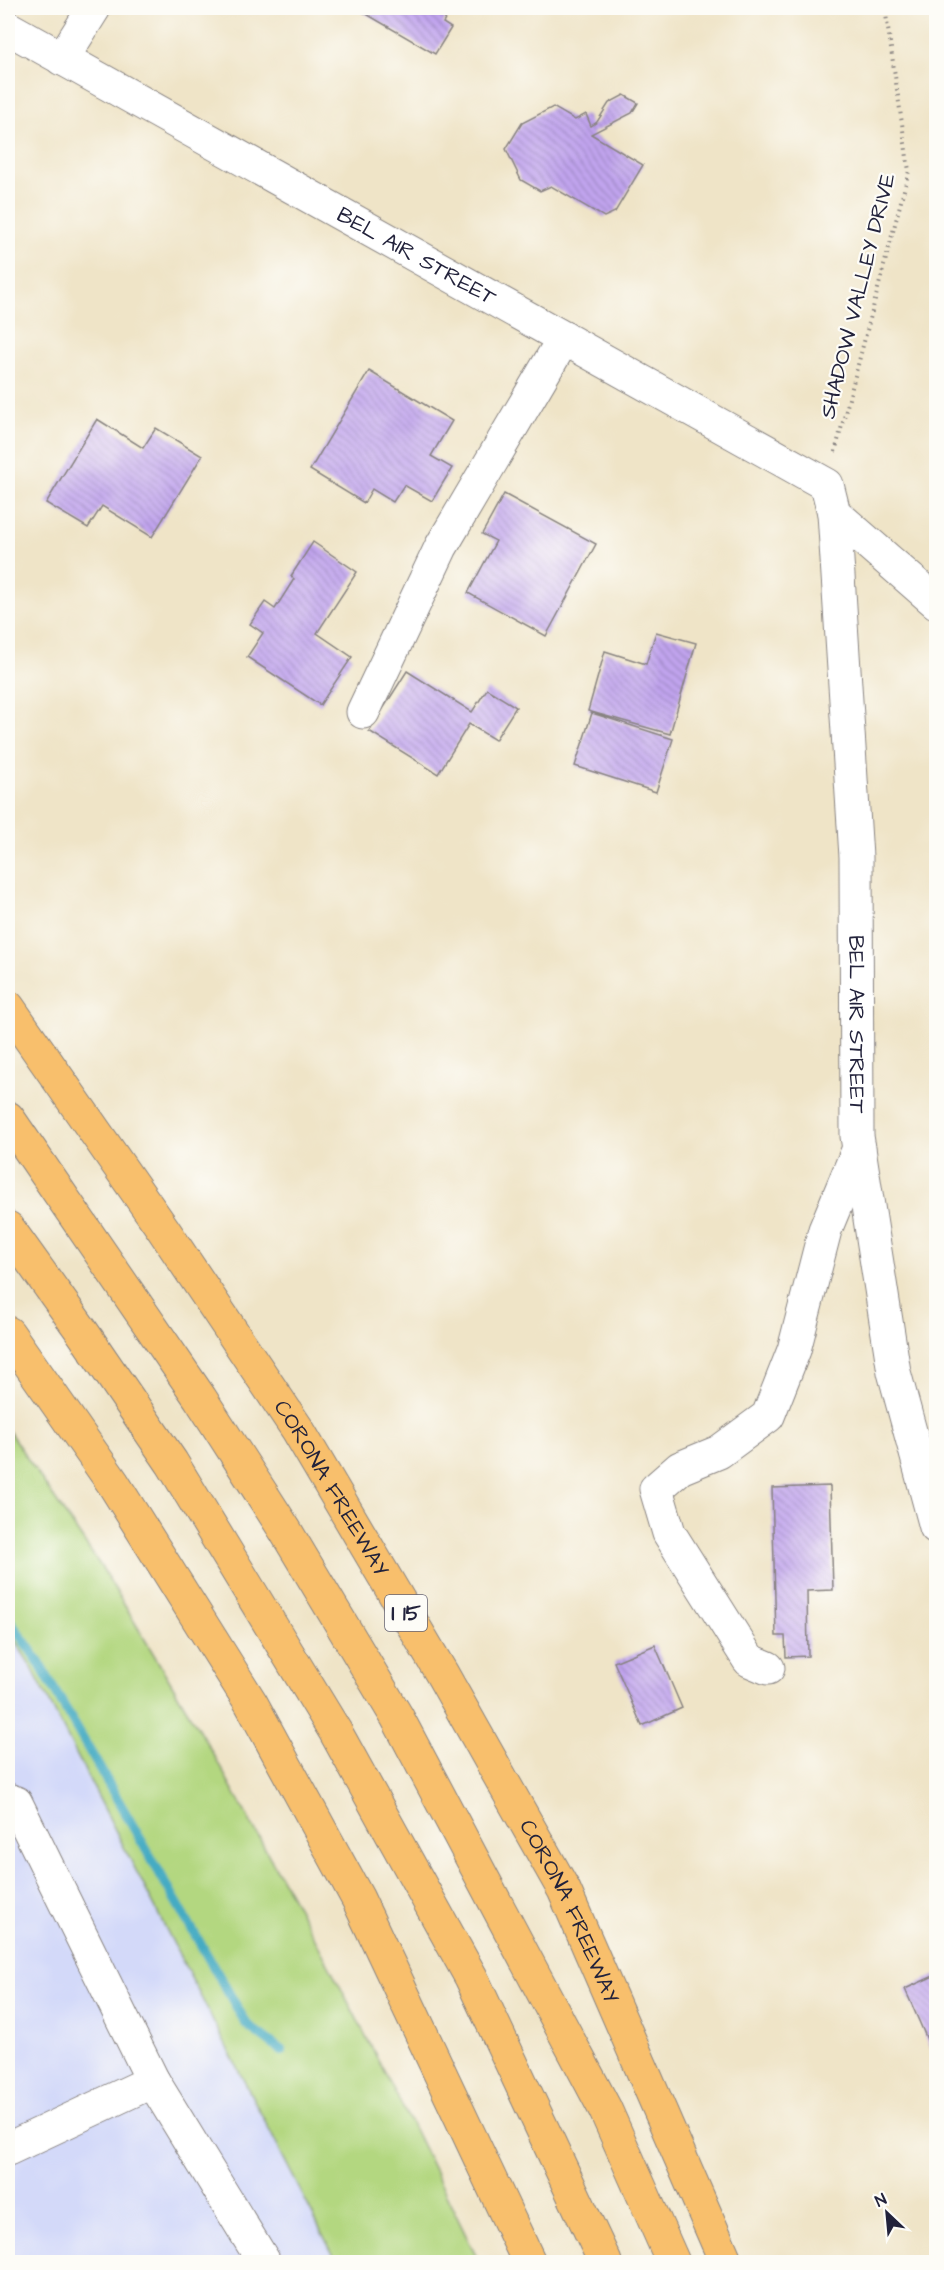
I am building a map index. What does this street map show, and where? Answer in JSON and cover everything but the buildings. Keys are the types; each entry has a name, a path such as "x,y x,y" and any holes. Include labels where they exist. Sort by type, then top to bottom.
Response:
{"highway":[{"name":"CORONA FREEWAY","path":"8,1007 163,1229 298,1430 442,1674 564,1890 726,2262"},
{"path":"8,1118 224,1436 285,1530 397,1717 605,2109 673,2262"},
{"path":"8,1228 172,1463 335,1731 471,1977 605,2262"},
{"path":"8,1333 113,1483 251,1703 358,1899 529,2262"}],"street":[{"path":"62,59 94,8"},
{"name":"BEL AIR STREET","path":"8,28 564,338 830,499 856,857 857,1136 894,1372 936,1527"},
{"path":"363,712 441,547 564,338"},
{"path":"830,499 936,602"},
{"path":"768,1668 749,1660 669,1533 656,1489 680,1468 719,1452 768,1416 794,1350 825,1230 859,1146"},
{"path":"8,1800 16,1803 153,2081 264,2262"},
{"path":"8,2149 153,2081"}],"path":[{"name":"SHADOW VALLEY DRIVE","path":"830,499 909,171 885,8"}],"shaded area":[{"path":"8,1630 31,1666 337,2262 8,2262"}],"green space":[{"path":"8,1430 104,1571 211,1750 329,1965 415,2131 479,2262 337,2262 31,1666 8,1630"}],"waterway":[{"path":"8,1618 38,1661 247,2025 282,2051"}]}
